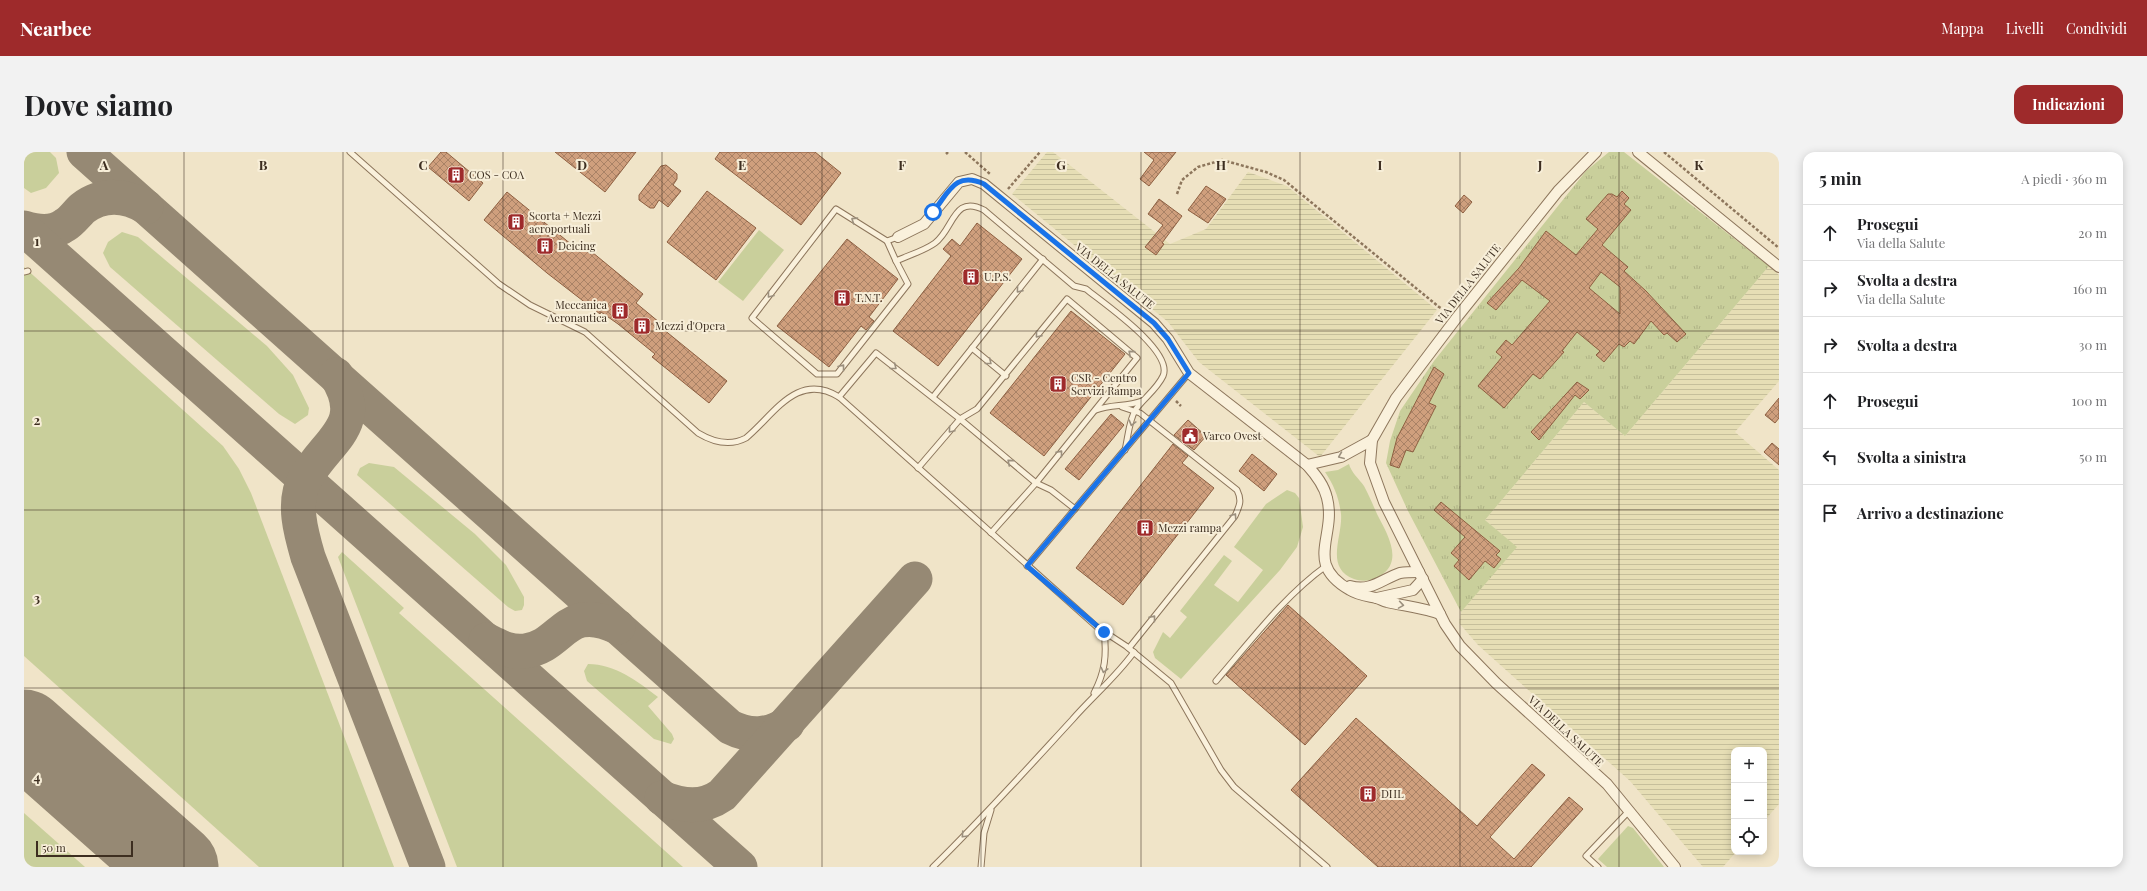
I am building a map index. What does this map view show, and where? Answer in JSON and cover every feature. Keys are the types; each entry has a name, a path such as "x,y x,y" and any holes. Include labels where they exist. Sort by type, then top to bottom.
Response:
{"street":[{"name":"VIA DELLA SALUTE","path":"1596,152 1558,191 1458,316 1396,398 1372,440 1370,463 1374,478 1384,502 1452,636 1472,659 1607,784 1630,810 1675,867"},
{"path":"1638,152 1779,267"},
{"name":"VIA DELLA SALUTE","path":"898,237 924,224 959,182 972,179 984,184 1154,323 1168,339 1189,373 1307,465 1319,479 1327,498 1329,519 1323,559 1326,566"},
{"path":"1307,465 1341,457 1372,440"},
{"path":"1326,566 1339,582 1361,595 1377,598 1382,601 1420,607 1440,614"},
{"path":"1339,582 1361,588 1375,586 1401,573 1421,575 1413,590 1377,598"}],"lane":[{"path":"350,152 499,284 530,305 585,332 698,433 709,439 723,443 740,442 746,438 784,400 795,394 817,389 830,392 839,397 1027,566 1104,632 1129,648 1171,683 1221,770 1234,787 1327,867"},
{"path":"896,261 936,242 960,209 968,204 974,205 984,210 1074,286 1086,289 1150,341 1162,361 1165,371 1161,380 1135,411 1125,450"},
{"path":"836,209 887,241 908,284 837,374 817,374 752,318 836,209"},
{"path":"887,241 898,237"},
{"path":"933,398 1043,259"},
{"path":"918,468 960,419 977,409 1006,376 1067,299 1137,358 1036,483 991,533"},
{"path":"972,348 1006,376"},
{"path":"839,397 876,352 960,419 1036,483 1050,490 1075,509"},
{"path":"1027,566 1189,373"},
{"path":"1122,407 1145,399"},
{"path":"1095,411 1105,407 1122,407 1135,411 1236,490 1241,498 1240,507 1235,516 1129,648"},
{"path":"1216,681 1304,582 1326,566"},
{"path":"1087,703 1102,678 1106,661 1104,632"},
{"path":"933,867 992,808 1087,703 1123,668 1134,652"},
{"path":"981,867 984,833 992,808"},
{"path":"1598,867 1586,856 1630,810"}],"path":[{"path":"965,152 992,175"},
{"path":"1003,184 1008,189 1040,152"},
{"path":"1664,152 1779,248"},
{"path":"1177,194 1182,180 1198,167 1222,160 1266,172 1284,180 1439,307 1458,316"}],"shaded area":[{"path":"1047,152 1053,152 1170,244 1206,229 1248,172 1287,186 1437,310 1320,457 1199,362 1168,322 1012,194"},
{"path":"1769,266 1779,275 1779,381 1735,432 1779,470 1779,804 1767,818 1767,747 1731,747 1731,855 1733,855 1723,867 1703,867 1630,781 1478,645 1459,623 1461,612 1516,547 1485,520 1584,402 1625,436"}],"green space":[{"path":"24,152 50,152 56,158 59,173 46,188 31,193 24,188"},
{"path":"1609,152 1624,152 1769,266 1625,436 1584,402 1485,520 1517,547 1461,612 1408,511 1386,463 1390,441 1400,411 1434,361 1586,171"},
{"path":"759,230 784,250 743,301 718,282"},
{"path":"122,232 138,237 267,346 293,375 309,408 308,415 295,424 279,414 110,267 103,253 108,242"},
{"path":"24,267 223,446 239,469 251,493 394,867 259,867 24,656"},
{"path":"369,463 394,467 475,534 506,565 524,597 524,605 522,610 515,611 508,607 357,475 360,468"},
{"path":"1349,464 1353,473 1366,489 1385,529 1391,546 1391,563 1387,570 1380,576 1373,579 1354,579 1345,574 1337,559 1341,514 1336,492 1325,472 1338,470"},
{"path":"1287,490 1295,493 1299,498 1303,527 1297,547 1280,570 1181,679 1155,658 1153,652 1163,632 1170,638 1187,617 1180,611 1224,555 1232,561 1214,585 1238,602 1263,570 1234,547 1266,504"},
{"path":"342,552 404,608 399,613 683,867 457,867 338,557"},
{"path":"588,664 607,667 625,674 658,697 648,706 672,734 674,739 671,744 654,739 587,681 584,671"},
{"path":"24,813 85,867 24,867"},
{"path":"1628,826 1633,828 1664,867 1607,867 1598,859"}],"building":[{"name":"COS - COA","path":"441,152 446,152 483,183 469,201 428,167"},
{"path":"555,152 636,152 605,192"},
{"path":"720,152 815,152 841,173 801,225 715,159"},
{"path":"1144,152 1176,152 1149,186 1140,179 1154,160"},
{"path":"666,165 677,174 677,179 673,185 681,191 668,207 659,200 654,208 650,208 639,200 639,195 661,166"},
{"path":"1206,186 1226,199 1208,223 1188,210"},
{"path":"707,191 756,228 716,280 667,242"},
{"path":"1622,191 1629,198 1624,204 1631,210 1602,245 1628,267 1624,271 1646,291 1686,334 1677,342 1667,333 1664,335 1651,321 1634,344 1630,341 1624,347 1619,344 1604,362 1596,355 1600,351 1577,332 1562,351 1564,352 1540,379 1533,374 1504,408 1478,386 1502,357 1496,352 1506,340 1512,345 1550,301 1522,280 1496,310 1487,303 1519,268 1546,231 1576,255 1598,229 1586,219 1608,194 1612,194 1617,197","holes":["1601,272 1620,287 1620,314 1589,288"]},
{"path":"507,192 577,249 581,243 643,294 636,303 665,327 663,329 727,381 709,403 652,357 655,354 618,324 601,312 600,314 547,273 484,220"},
{"path":"1464,195 1472,202 1463,213 1455,206"},
{"path":"1159,199 1182,216 1162,243 1164,244 1156,255 1145,247 1163,225 1148,214"},
{"name":"U.P.S.","path":"977,223 1022,259 938,366 893,331 951,256 943,249 952,239 960,246"},
{"name":"T.N.T.","path":"847,239 898,279 869,317 874,321 866,330 861,326 829,367 777,326"},
{"name":"CSR - Centro Servizi Rampa","path":"1071,311 1125,354 1044,456 990,413"},
{"path":"1434,367 1444,374 1429,403 1436,406 1413,452 1406,450 1399,468 1390,465 1397,438"},
{"path":"1577,382 1589,390 1580,399 1575,395 1539,440 1531,432"},
{"path":"1779,398 1779,418 1775,423 1765,415"},
{"path":"1111,414 1124,425 1079,480 1065,469"},
{"name":"Varco Ovest","path":"1188,420 1206,436 1194,450 1174,435"},
{"path":"1772,443 1779,449 1779,465 1764,452"},
{"name":"Mezzi rampa","path":"1173,444 1188,456 1182,463 1214,488 1123,605 1076,568"},
{"path":"1252,454 1277,474 1264,491 1239,471"},
{"path":"1441,502 1500,551 1496,555 1501,559 1494,568 1485,561 1469,580 1454,566 1459,560 1451,553 1465,537 1434,510"},
{"path":"1288,605 1367,676 1305,745 1226,675"},
{"name":"DHL","path":"1356,718 1477,826 1532,764 1545,775 1490,837 1514,859 1569,797 1583,809 1531,867 1378,867 1291,790"}],"taxiway":[{"path":"84,152 730,727 752,734 759,734 773,731 787,724"},
{"path":"24,228 40,231 55,230 68,223 83,208 91,203 106,198 123,198 146,207"},
{"path":"24,229 740,867"},
{"path":"336,375 345,392 348,407 346,420 341,431 305,479 299,498 299,518 308,557 428,867"},
{"path":"662,798 677,803 692,805 707,802 722,795 915,579"},
{"path":"486,640 509,650 525,651 538,648 575,622 586,620 600,621 618,627"}],"runway":[{"path":"24,733 175,867"}],"place":[{"name":"COS - COA","path":"456,175"},
{"name":"Scorta + Mezzi aeroportuali","path":"516,222"},
{"name":"Deicing","path":"545,246"},
{"name":"U.P.S.","path":"971,277"},
{"name":"T.N.T.","path":"842,298"},
{"name":"Meccanica Aeronautica","path":"620,311"},
{"name":"Mezzi d'Opera","path":"642,326"},
{"name":"CSR - Centro Servizi Rampa","path":"1058,384"},
{"name":"Varco Ovest","path":"1190,436"},
{"name":"Mezzi rampa","path":"1145,528"},
{"name":"DHL","path":"1368,794"}],"route":[{"path":"933,212 953,187 959,182 966,179 972,179 984,184 1154,323 1168,339 1189,373 1027,566 1104,632"}]}
